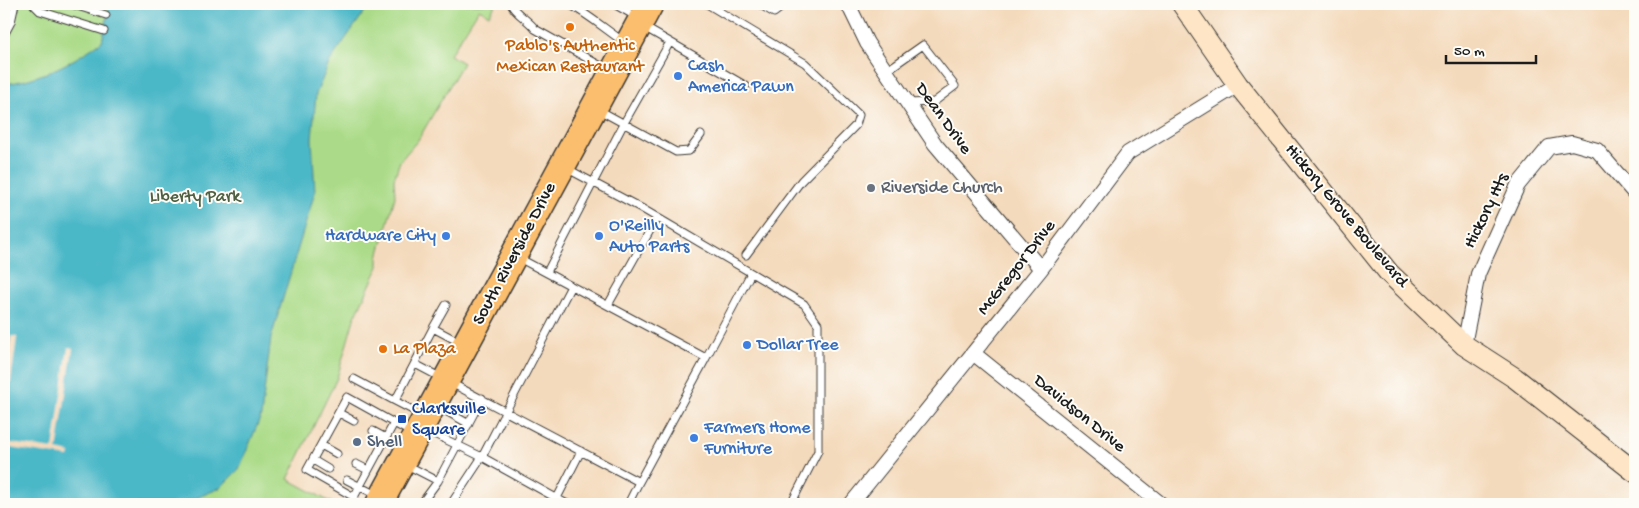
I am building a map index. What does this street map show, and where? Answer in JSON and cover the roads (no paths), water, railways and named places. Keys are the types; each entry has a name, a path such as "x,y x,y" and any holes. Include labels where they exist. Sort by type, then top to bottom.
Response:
{"highway":[{"name":"South Riverside Drive","path":"385,502 402,462 640,23"}],"street":[{"name":"Dean Drive","path":"848,4 868,43 935,144 1041,269"},
{"name":"Hickory Grove Boulevard","path":"1182,4 1238,85 1389,273 1464,345 1515,378 1635,472"},
{"name":"McGregor Drive","path":"851,504 1041,269 1128,153 1238,85"},
{"name":"Hickory Hts","path":"1464,345 1478,274 1518,185 1549,147 1572,143 1596,150 1635,194"},
{"name":"Davidson Drive","path":"973,353 1161,504"}],"lane":[{"path":"4,36 11,22 16,4"},
{"path":"34,4 40,11 104,31"},
{"path":"71,4 106,15"},
{"path":"511,4 513,9 531,23 535,29 613,73"},
{"path":"569,4 587,14 597,24 640,23"},
{"path":"614,4 670,42 746,86"},
{"path":"707,4 805,63 859,115 856,125 801,182 746,255"},
{"path":"759,4 774,13 786,4"},
{"path":"547,272 624,124 670,42"},
{"path":"886,71 923,45 955,86 934,102 908,103"},
{"path":"594,107 676,152 689,151 701,135"},
{"path":"562,166 657,218 804,304 818,324 818,451 791,504"},
{"path":"608,306 657,218"},
{"path":"514,256 706,358"},
{"path":"628,504 751,274"},
{"path":"451,504 482,457 571,286"},
{"path":"395,401 446,305"},
{"path":"433,328 466,346"},
{"path":"415,364 640,482"},
{"path":"354,379 395,401 425,421 456,446 482,457 556,501 567,504"},
{"path":"394,423 354,497 307,470 347,398 394,423 425,421 469,424"},
{"path":"421,504 438,481 482,398"},
{"path":"339,413 354,421"},
{"path":"373,432 386,438"},
{"path":"321,445 338,454"},
{"path":"556,501 581,451"},
{"path":"313,460 328,469"},
{"path":"402,462 438,481"},
{"path":"356,464 368,470"},
{"path":"347,480 385,502"}],"water":[{"name":"Liberty Park","path":"110,4 370,4 330,61 316,94 312,139 315,192 271,338 261,416 239,469 220,488 182,504 4,504 4,84 30,79 56,69 102,41"}],"place":[{"name":"Pablo's Authentic Mexican Restaurant","path":"570,27"},
{"name":"Cash America Pawn","path":"678,76"},
{"name":"Riverside Church","path":"871,188"},
{"name":"Hardware City","path":"446,236"},
{"name":"O'Reilly Auto Parts","path":"599,236"},
{"name":"Dollar Tree","path":"747,345"},
{"name":"La Plaza","path":"383,349"},
{"name":"Clarksville Square","path":"402,419"},
{"name":"Farmers Home Furniture","path":"694,438"},
{"name":"Shell","path":"357,442"}]}
